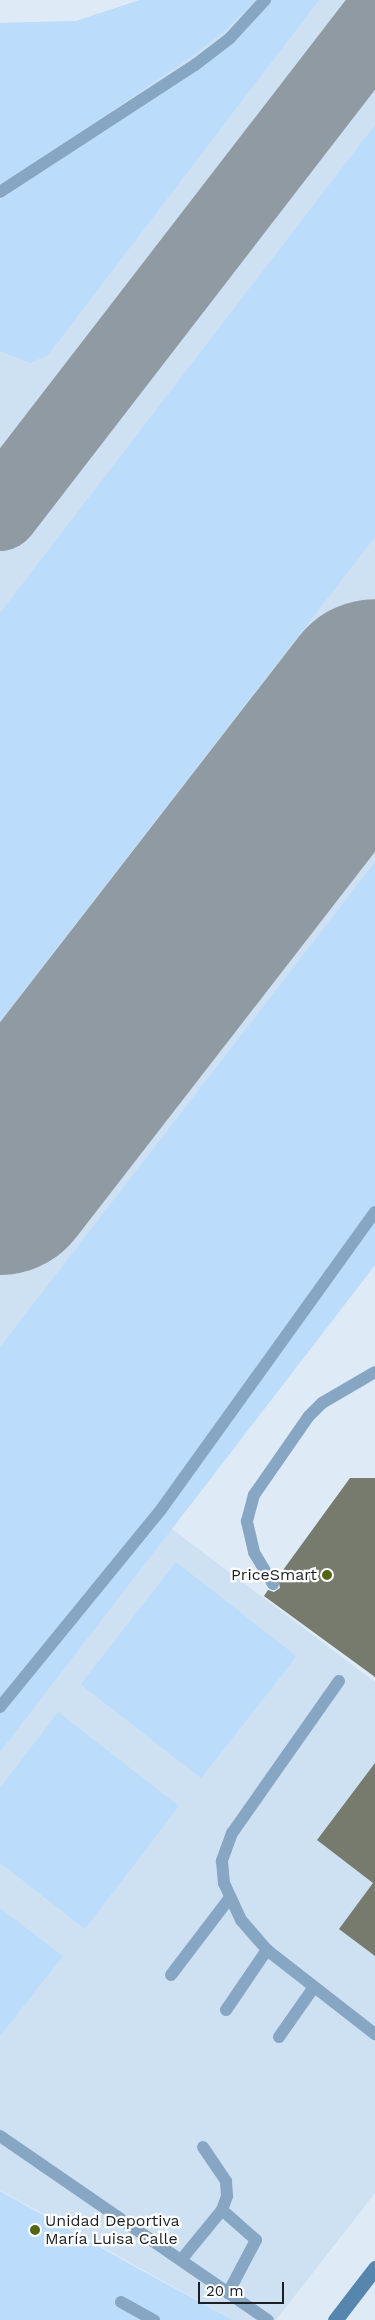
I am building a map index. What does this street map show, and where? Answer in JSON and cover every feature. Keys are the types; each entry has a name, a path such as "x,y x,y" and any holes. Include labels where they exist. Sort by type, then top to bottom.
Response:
{"main road":[{"path":"335,2320 375,2268"}],"lane":[{"path":"0,192 196,64 230,38 265,0"},
{"path":"0,1707 160,1511 375,1212"},
{"path":"273,1584 254,1552 247,1521 254,1495 308,1416 322,1403 375,1372"},
{"path":"339,1682 232,1833 222,1861 224,1883 229,1899 241,1920 267,1950 375,2034"},
{"path":"171,1974 229,1899"},
{"path":"226,2010 267,1950"},
{"path":"279,2037 314,1987"},
{"path":"0,2136 268,2320"},
{"path":"181,2260 222,2210 227,2196 226,2181 203,2147"},
{"path":"222,2210 256,2240 228,2292"},
{"path":"121,2302 154,2320"}],"shaded area":[{"path":"140,0 375,0 375,1265 172,1529 375,1682 375,2193 276,2320 233,2320 0,2190 0,23 76,21"},
{"path":"140,0 256,0 225,31 194,55 0,187 0,23 76,21"},
{"path":"267,0 319,0 48,355 30,363 0,351 0,200 197,66"},
{"path":"375,125 375,537 0,1021 0,613"},
{"path":"375,862 375,1265 0,1752 0,1347"},
{"path":"176,1562 297,1656 201,1778 81,1684"},
{"path":"58,1712 179,1806 85,1929 0,1863 0,1788"},
{"path":"0,1908 63,1956 0,2036"},
{"name":"Unidad Deportiva María Luisa Calle","path":"0,2191 139,2269 233,2320 0,2320"}],"building":[{"name":"PriceSmart","path":"350,1478 375,1478 375,1677 264,1596 268,1590 274,1592 280,1588 278,1577"},
{"path":"375,1763 375,1956 339,1929 373,1883 317,1840"}],"taxiway":[{"path":"0,512 375,26"}],"runway":[{"path":"0,1179 375,695"}],"place":[{"name":"PriceSmart","path":"327,1575"},
{"name":"Unidad Deportiva María Luisa Calle","path":"35,2230"}]}
